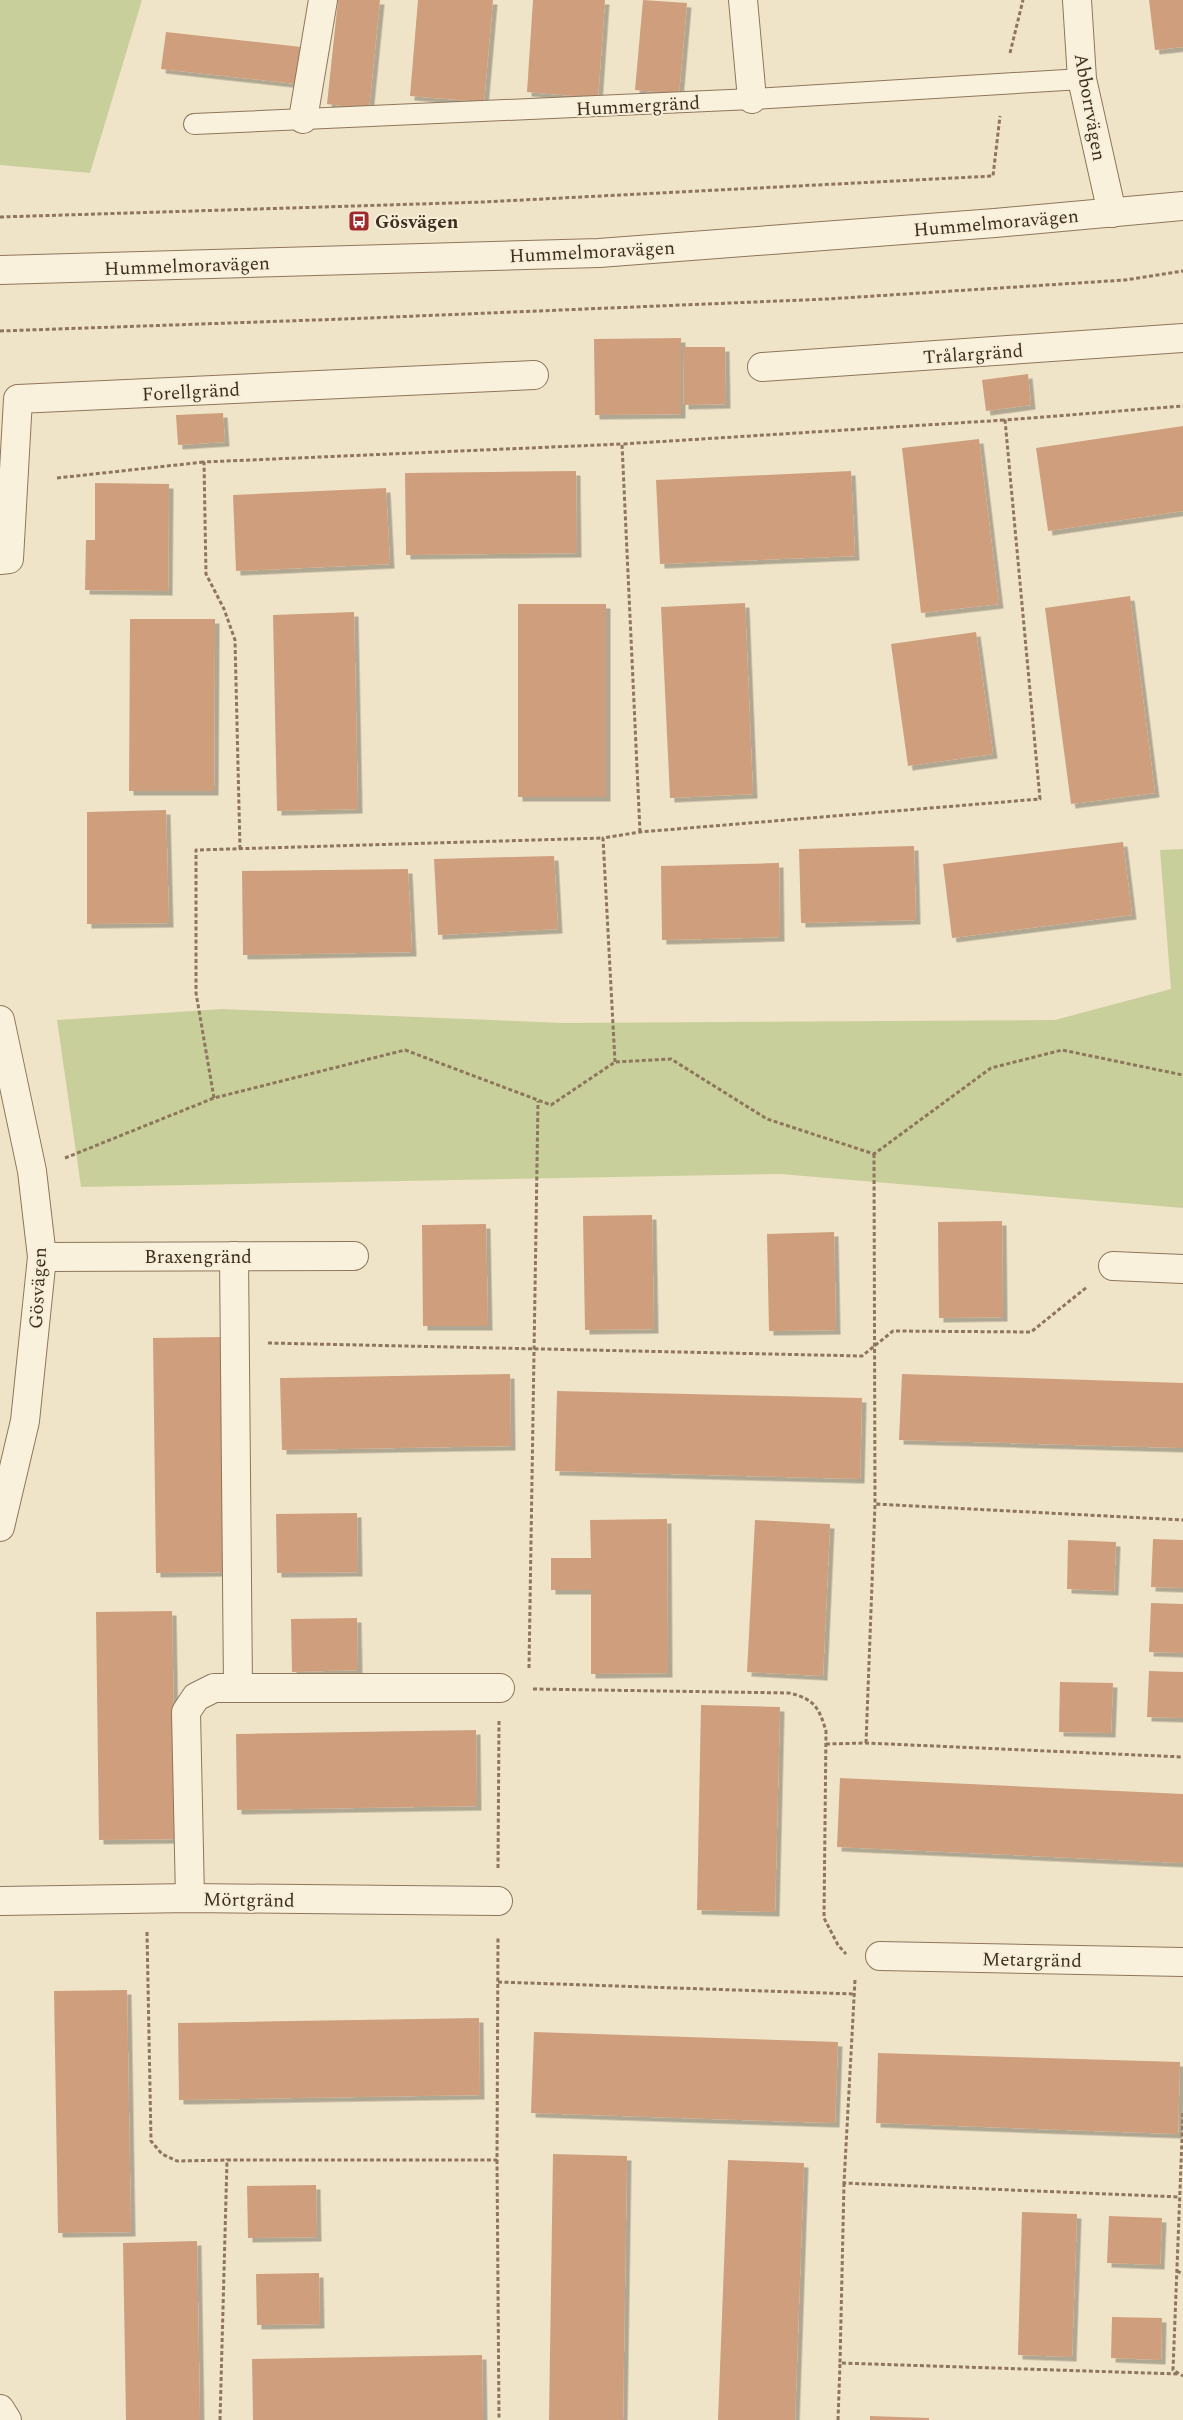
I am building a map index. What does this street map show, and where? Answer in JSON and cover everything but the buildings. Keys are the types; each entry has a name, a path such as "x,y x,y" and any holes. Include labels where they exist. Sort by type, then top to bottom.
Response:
{"street":[{"path":"303,119 323,0"},
{"path":"743,0 752,100"},
{"name":"Abborrvägen","path":"1078,0 1082,79 1112,212"},
{"name":"Hummelmoravägen","path":"0,270 598,253 1183,206"},
{"name":"Trålargränd","path":"762,367 1183,338"},
{"name":"Forellgränd","path":"0,560 9,558 18,399 534,375"},
{"name":"Gösvägen","path":"0,1020 32,1171 42,1257 25,1421 0,1527"},
{"path":"234,1256 238,1688"},
{"name":"Braxengränd","path":"42,1257 354,1256"},
{"path":"1113,1266 1183,1269"},
{"path":"190,1898 186,1712 196,1697 214,1688 500,1688"},
{"name":"Mörtgränd","path":"0,1901 190,1898 498,1901"},
{"name":"Metargränd","path":"868,1960 1183,1962"},
{"path":"0,2409 7,2420"}],"lane":[{"name":"Hummergränd","path":"194,124 752,100 1082,79"}],"path":[{"path":"0,217 501,201 993,176 1004,85 1023,0"},
{"path":"0,331 363,319 827,299 1125,280 1183,271"},
{"path":"57,478 204,462 622,444 1005,420 1183,406"},
{"path":"214,1098 196,993 196,850 603,838 640,832 1040,799 1005,420"},
{"path":"622,444 640,832"},
{"path":"204,462 206,574 224,609 235,640 240,849"},
{"path":"603,838 615,1062"},
{"path":"32,1171 214,1098 405,1050 551,1106 615,1062 671,1059 767,1119 874,1154"},
{"path":"874,1154 991,1068 1062,1050 1183,1075"},
{"path":"500,1688 529,1668 538,1100"},
{"path":"866,1743 876,1504 874,1154"},
{"path":"235,1342 862,1356 893,1331 1031,1332 1113,1266"},
{"path":"876,1504 1183,1520"},
{"path":"500,1688 789,1693 805,1697 819,1710 826,1731 824,1918 838,1945 868,1960 854,1994 844,2183 838,2420"},
{"path":"499,2420 497,2160 500,1688"},
{"path":"826,1744 866,1743 1183,1757"},
{"path":"146,1899 151,2141 162,2154 177,2161 497,2160"},
{"path":"498,1982 854,1994"},
{"path":"1181,2375 1173,2370 1183,2113"},
{"path":"220,2420 227,2160"},
{"path":"844,2183 1180,2197"},
{"path":"1177,2272 1183,2274"},
{"path":"840,2363 1181,2375"}],"green space":[{"path":"0,0 142,0 90,173 0,165"},
{"path":"1183,849 1183,1208 780,1174 81,1187 57,1020 222,1009 564,1023 1055,1020 1171,989 1160,850"}],"place":[{"name":"Gösvägen","path":"359,221"}]}
